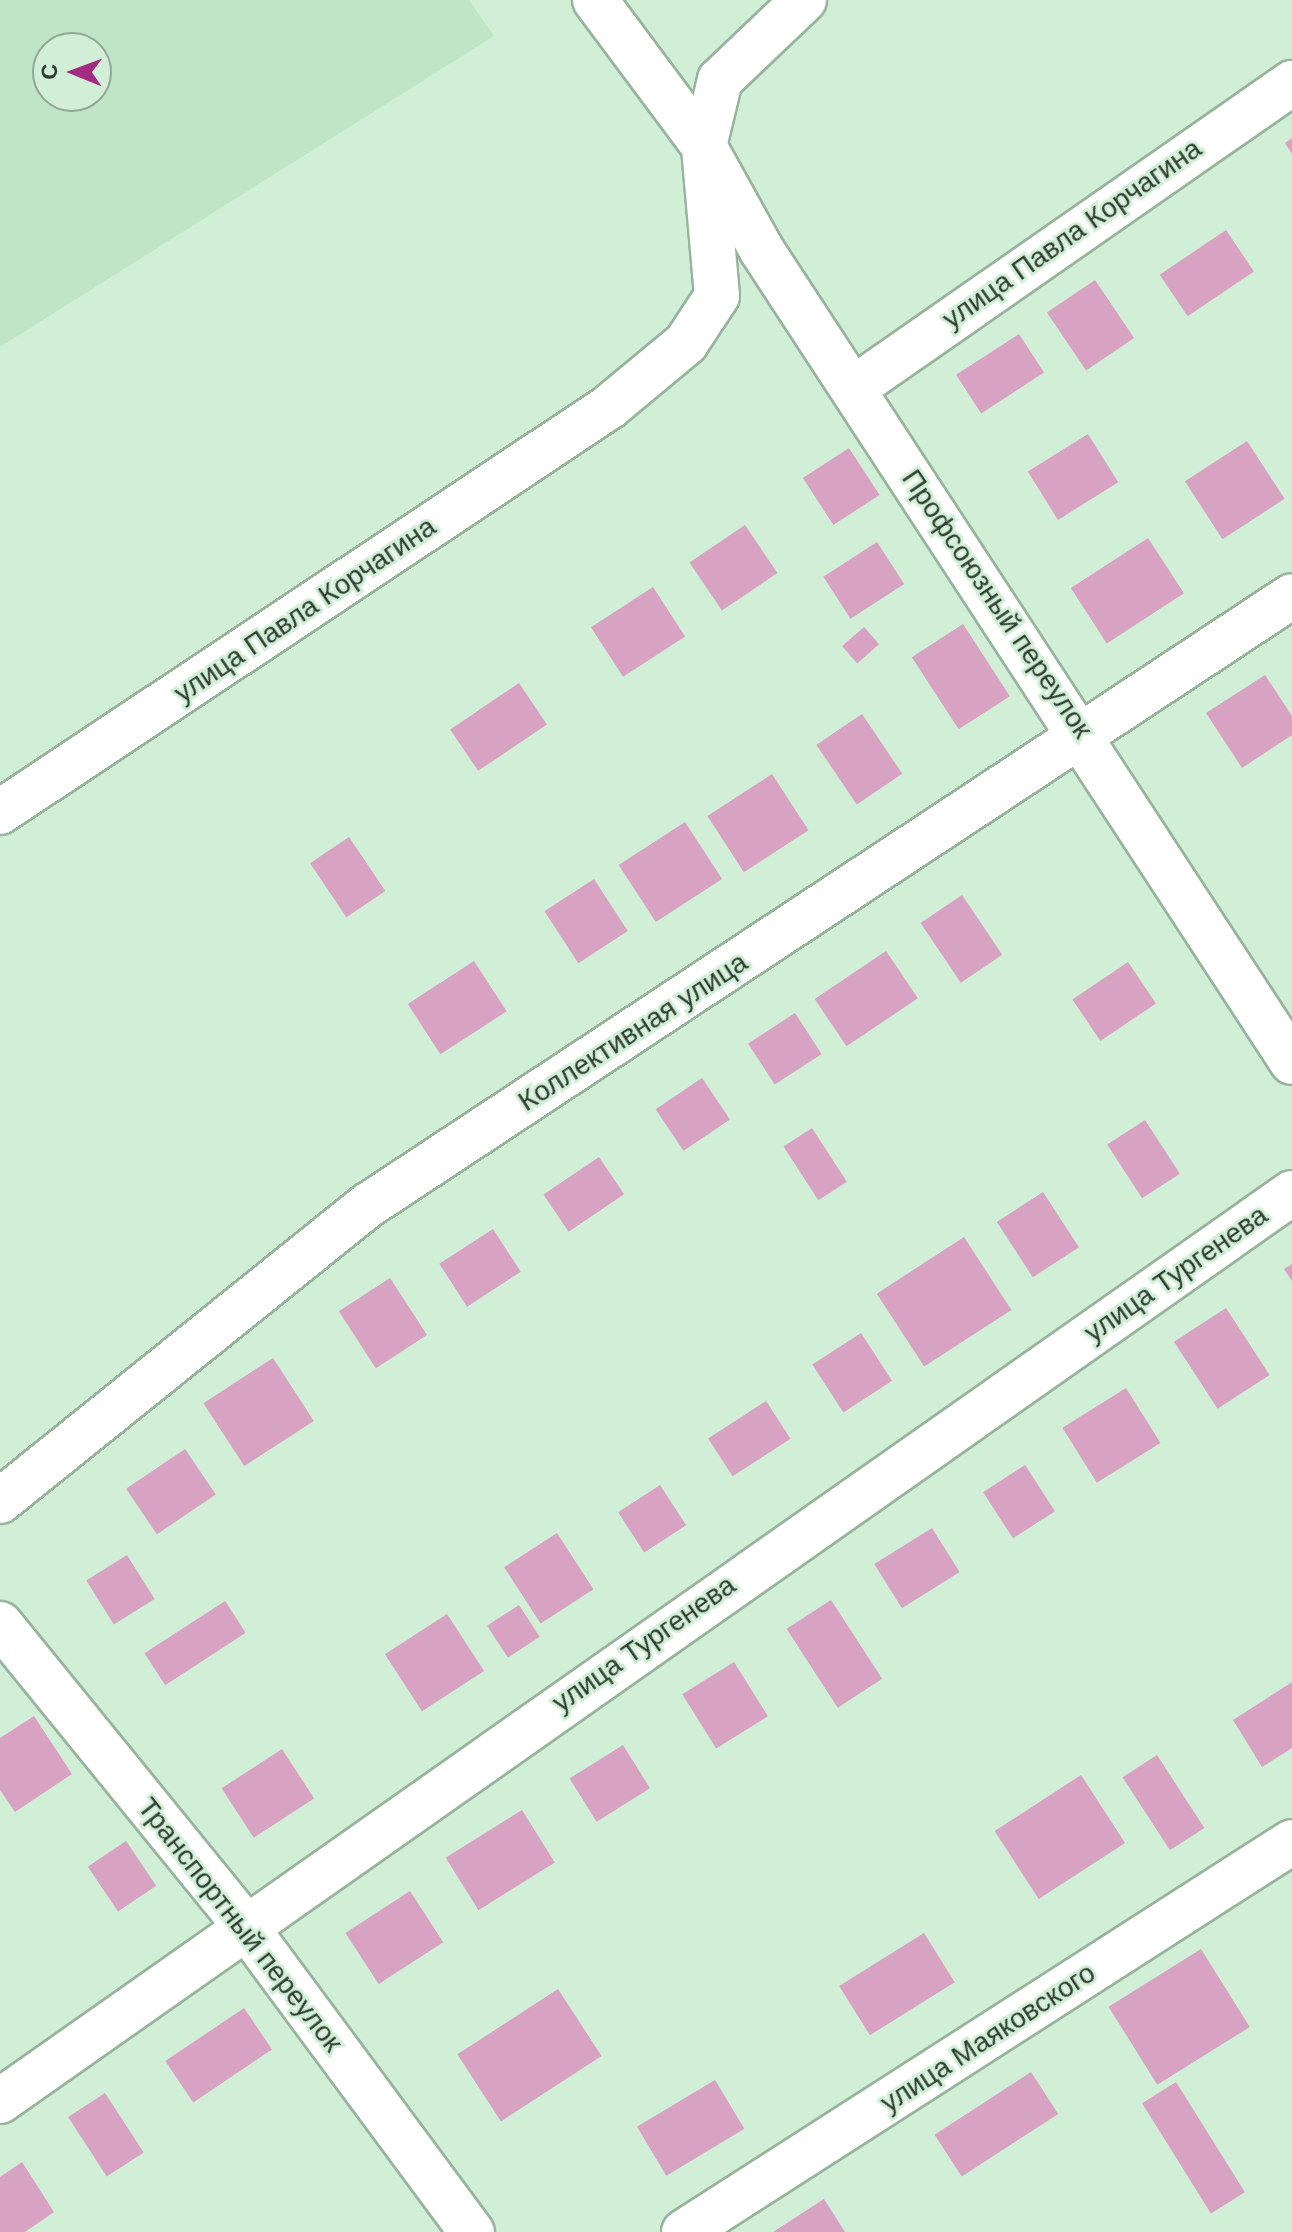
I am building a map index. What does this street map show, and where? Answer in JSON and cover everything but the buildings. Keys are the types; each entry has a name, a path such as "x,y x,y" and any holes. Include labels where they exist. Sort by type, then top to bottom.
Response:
{"street":[{"name":"Профсоюзный переулок","path":"595,0 704,146 761,249 1085,736 1292,1062"},
{"path":"704,146 720,80 804,0"},
{"name":"улица Павла Корчагина","path":"854,388 1292,83"},
{"name":"улица Павла Корчагина","path":"0,812 609,407 686,343 717,296 704,146"},
{"name":"Коллективная улица","path":"0,1501 370,1204 1085,736 1292,596"},
{"name":"улица Тургенева","path":"0,2101 243,1923 1292,1193"},
{"name":"Транспортный переулок","path":"0,1624 243,1923 472,2232"},
{"name":"улица Маяковского","path":"684,2232 1292,1842"}],"shaded area":[{"path":"0,0 469,0 494,36 0,347"}]}
